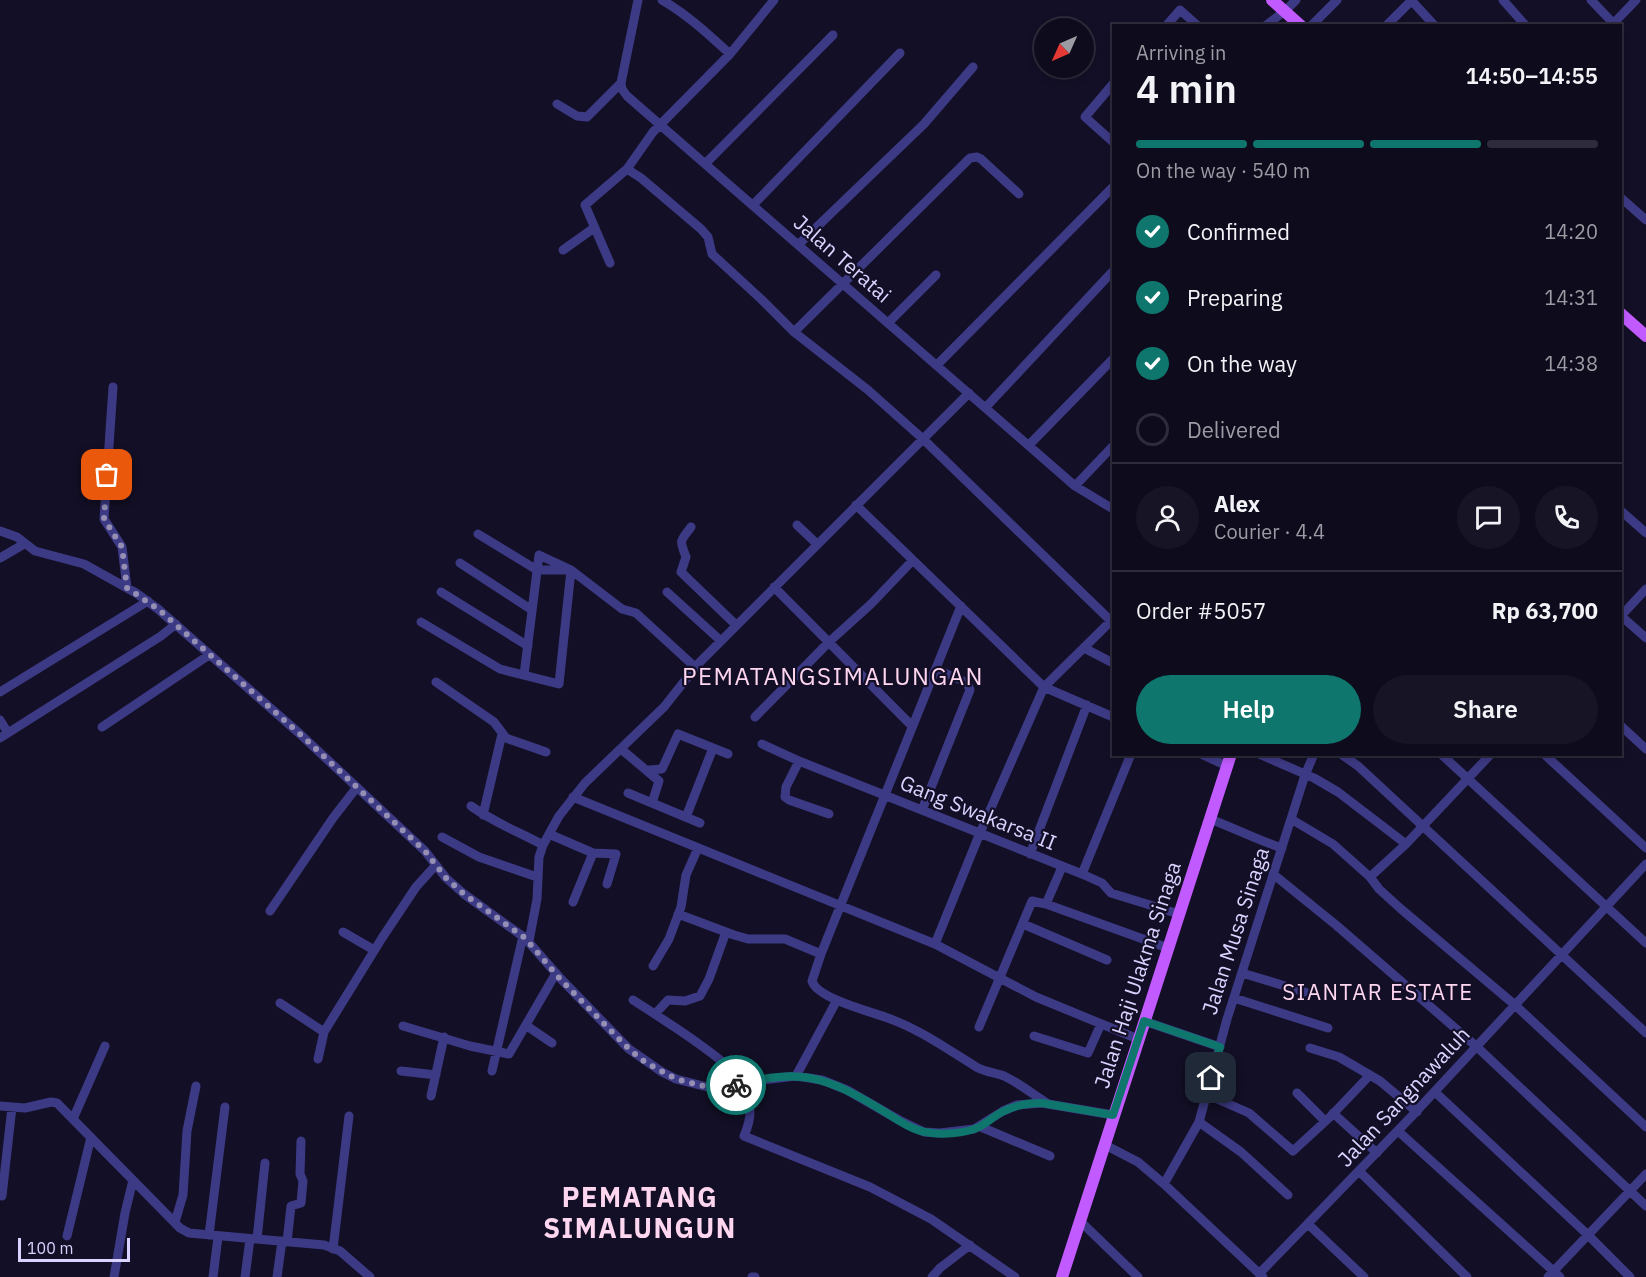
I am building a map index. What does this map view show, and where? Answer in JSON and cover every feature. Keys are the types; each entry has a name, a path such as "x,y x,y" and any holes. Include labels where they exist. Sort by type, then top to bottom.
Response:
{"main road":[{"path":"1272,0 1298,24"},
{"path":"1622,318 1646,336"},
{"name":"Jalan Haji Ulakma Sinaga","path":"1062,1277 1229,760"}],"street":[{"path":"557,104 577,116 587,117 621,83 638,0"},
{"path":"662,0 683,12 730,54"},
{"path":"610,262 585,205 627,169 660,125 730,54 774,0"},
{"path":"1268,24 1296,0"},
{"path":"1313,24 1337,0"},
{"path":"1388,24 1412,0 1434,24"},
{"path":"1503,0 1524,24"},
{"path":"1591,0 1612,24 1636,0"},
{"path":"1168,24 1180,10 1196,24"},
{"path":"1279,24 1285,11"},
{"path":"705,164 833,35"},
{"path":"753,205 900,52"},
{"path":"798,245 924,124 974,67"},
{"name":"Jalan Teratai","path":"621,83 627,96 1075,486 1086,495 1112,508"},
{"path":"1112,85 1085,117 1112,141"},
{"path":"794,332 970,158 981,159 1019,194"},
{"path":"627,169 641,178 701,229 708,237 712,254 794,332 868,390 923,439 1112,620 1044,687 980,833 935,944"},
{"path":"937,365 1112,188"},
{"path":"1622,199 1646,220"},
{"path":"563,250 594,228"},
{"path":"986,407 1112,272"},
{"path":"888,323 936,275"},
{"path":"1029,445 1112,360"},
{"path":"113,387 104,519 122,547 127,588"},
{"path":"492,1071 495,1052 537,899 539,857 559,816 573,797 664,707 695,667 721,640 969,393"},
{"path":"1075,486 1112,447"},
{"path":"856,505 1044,687 1112,717"},
{"path":"1622,512 1646,533"},
{"path":"797,525 817,544"},
{"path":"691,526 681,541 681,546 687,556 681,572 736,625"},
{"path":"0,531 17,537 24,544 41,553 84,564 148,601 300,734 425,851 435,866 464,894 526,938 556,973 629,1049 645,1062 676,1079 703,1086 735,1090 742,1094 750,1108 751,1116 744,1136 870,1187 931,1219 1016,1277"},
{"path":"478,534 537,570 571,570"},
{"path":"0,558 24,544"},
{"path":"524,675 539,555 571,570 622,609 636,614 695,667"},
{"path":"755,717 829,642 872,604 913,560"},
{"path":"460,563 532,610"},
{"path":"421,622 500,669 559,684 571,570"},
{"path":"774,587 912,726"},
{"path":"1622,614 1646,589"},
{"path":"441,592 528,646"},
{"path":"667,592 721,640"},
{"path":"0,692 148,601"},
{"path":"960,606 840,905 812,981 813,985 837,1000 905,1023 980,1069 1009,1079 1050,1105"},
{"path":"1622,618 1646,638"},
{"path":"0,720 4,736 152,642 176,624"},
{"path":"1084,648 1112,662"},
{"path":"102,727 209,655"},
{"path":"922,810 970,690 967,683 936,669"},
{"path":"436,682 494,722 510,741 546,752"},
{"path":"1030,854 1087,705"},
{"path":"1622,727 1646,749"},
{"path":"483,815 502,734"},
{"path":"649,770 662,769 678,734 728,754"},
{"name":"Gang Swakarsa II","path":"762,744 799,761 1082,874 1102,883 1111,893 1179,915"},
{"path":"686,817 713,748"},
{"path":"621,749 649,770 659,781 652,802"},
{"path":"1082,874 1130,756"},
{"path":"1210,756 1229,760"},
{"path":"1263,756 1305,774 1347,798 1406,844"},
{"name":"Jalan Musa Sinaga","path":"1164,1184 1199,1122 1234,998 1305,774 1313,756"},
{"path":"1344,756 1358,766 1646,1033"},
{"path":"1443,756 1646,943"},
{"path":"1370,877 1406,844 1489,756"},
{"path":"1546,756 1646,848"},
{"path":"799,761 786,787 785,796 789,800 829,814"},
{"path":"270,911 333,818 357,787"},
{"path":"628,793 700,823"},
{"path":"573,797 935,944 1036,998 1138,1039"},
{"path":"471,806 483,815 543,845"},
{"path":"1210,819 1282,848"},
{"path":"1291,819 1322,836 1370,877 1379,889 1515,1005 1646,1127"},
{"path":"549,834 593,853 616,854 607,884"},
{"path":"442,837 480,857 537,877"},
{"path":"653,966 669,939 678,914 686,876 698,848"},
{"path":"573,902 593,853"},
{"name":"Jalan Sangnawaluh","path":"1261,1275 1417,1112 1646,864"},
{"path":"318,1059 324,1032 407,899 435,866"},
{"path":"1046,904 1062,867"},
{"path":"1274,874 1477,1047 1646,1206"},
{"path":"979,1027 1032,901 1168,948"},
{"path":"678,914 748,939 785,939 821,954"},
{"path":"1023,924 1107,960"},
{"path":"343,932 375,950"},
{"path":"655,1014 668,1000 685,1001 700,996 709,979 726,932"},
{"path":"404,1026 509,1054 556,973"},
{"path":"1242,973 1305,992"},
{"path":"1234,998 1328,1028"},
{"path":"633,1000 697,1041 746,1082"},
{"path":"796,1076 837,1000"},
{"path":"280,1003 324,1032"},
{"path":"1144,1021 1220,1047"},
{"path":"1034,1036 1088,1053 1101,1023"},
{"path":"527,1026 552,1043"},
{"path":"431,1096 444,1037"},
{"path":"73,1119 105,1046"},
{"path":"1310,1048 1339,1057 1370,1075 1417,1112"},
{"path":"401,1071 435,1075"},
{"path":"1206,1094 1249,1113 1293,1150 1370,1075"},
{"path":"724,1088 746,1082 796,1076 822,1080 836,1085 924,1132 966,1131 981,1126 1003,1111 1030,1103 1113,1115"},
{"path":"175,1222 183,1195 187,1131 196,1086"},
{"path":"1435,1092 1630,1277"},
{"path":"1297,1093 1325,1121"},
{"path":"0,1106 25,1108 51,1102 57,1103 175,1222 189,1233 324,1245 350,1258 370,1277"},
{"path":"2,1196 12,1107"},
{"path":"213,1277 214,1236 225,1107"},
{"path":"1333,1113 1377,1153"},
{"path":"333,1249 349,1116"},
{"path":"1199,1122 1241,1152 1288,1195"},
{"path":"981,1126 1050,1156"},
{"path":"1398,1131 1554,1275 1588,1235 1646,1174"},
{"path":"67,1236 91,1137"},
{"path":"277,1277 291,1206 301,1203 303,1181 300,1174 301,1141"},
{"path":"1105,1145 1138,1162 1261,1275"},
{"path":"245,1277 265,1163"},
{"path":"1359,1172 1467,1277"},
{"path":"114,1277 133,1180"},
{"path":"1079,1221 1138,1277"},
{"path":"1308,1224 1364,1277"},
{"path":"932,1277 970,1245"}],"way so far":[{"path":"107,475 104,519 122,547 127,588 136,592 176,624 300,734 425,851 435,866 464,894 535,947 561,980 629,1049 645,1062 676,1079 711,1088 736,1085"}],"district":[{"name":"PEMATANGSIMALUNGAN","path":"833,677"},
{"name":"SIANTAR ESTATE","path":"1378,992"},
{"name":"PEMATANG SIMALUNGUN","path":"640,1214"}],"route":[{"path":"736,1085 769,1078 796,1076 822,1080 848,1090 911,1127 924,1132 940,1133 974,1129 1003,1111 1030,1103 1113,1115 1144,1021 1220,1047 1211,1078"}]}
